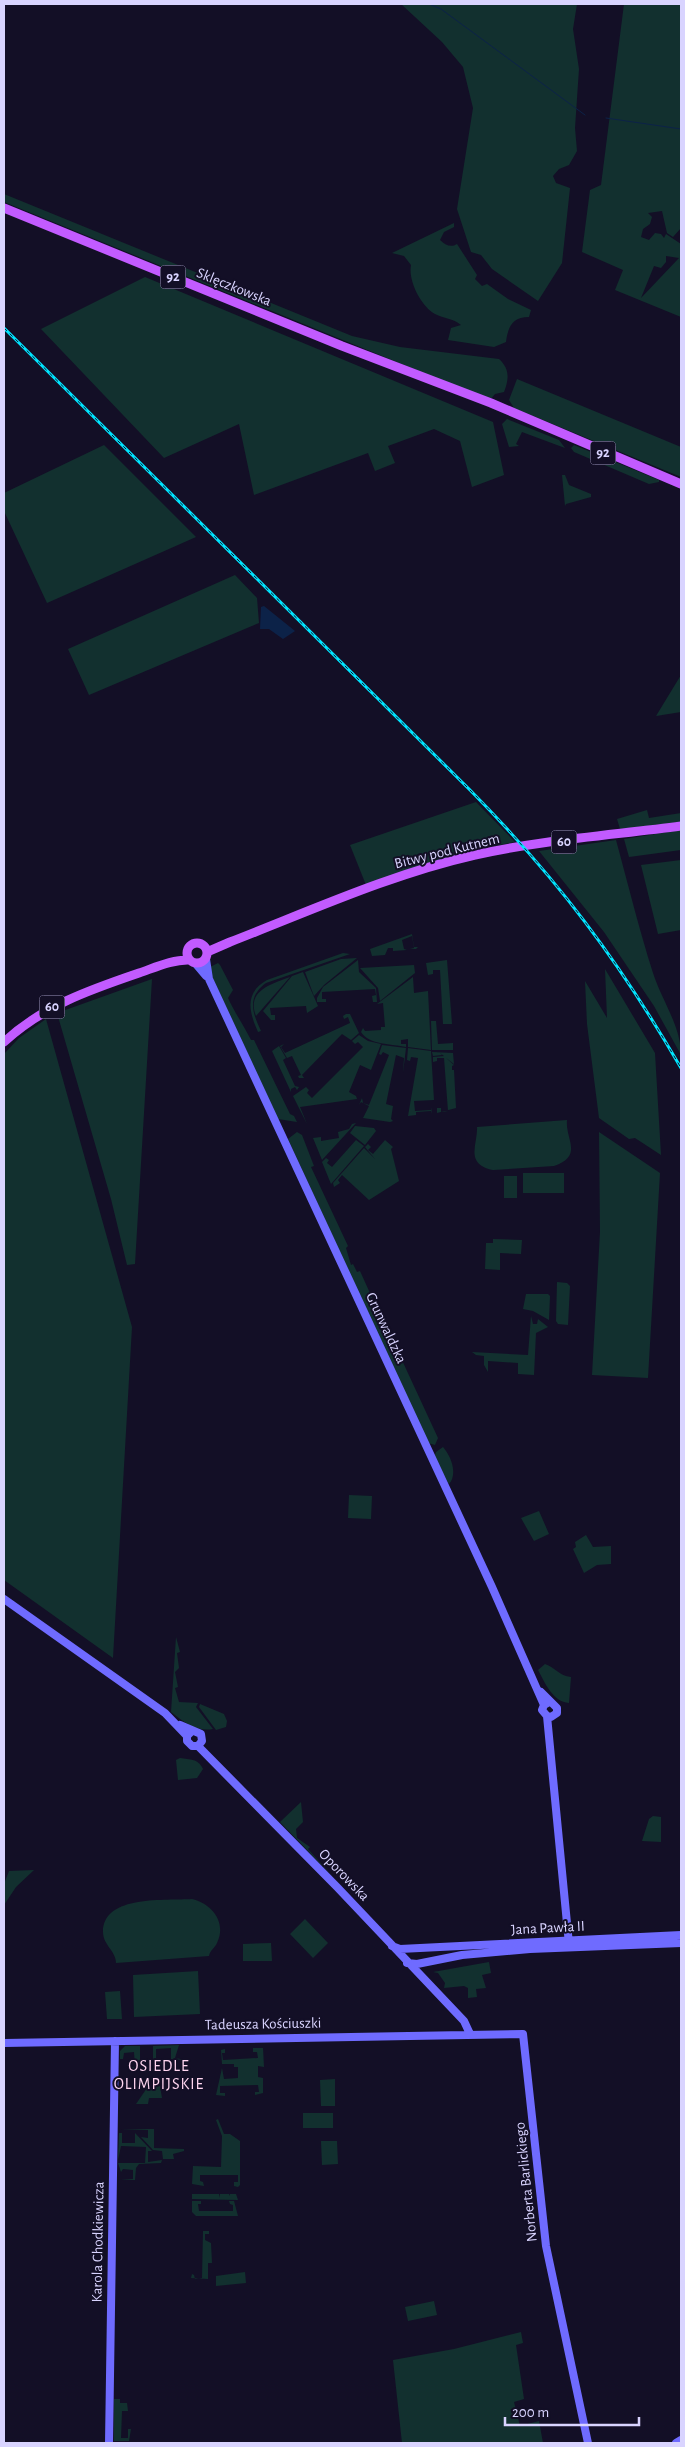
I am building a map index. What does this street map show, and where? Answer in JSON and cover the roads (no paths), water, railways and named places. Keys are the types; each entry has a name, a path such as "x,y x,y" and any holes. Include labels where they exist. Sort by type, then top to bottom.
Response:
{"main road":[{"name":"Sklęczkowska","path":"4,208 561,437 645,468 681,484"},
{"name":"Bitwy pod Kutnem","path":"205,952 405,875 476,855 681,826"},
{"name":"60","path":"4,1042 26,1023 55,1005 162,965 187,951 193,943 205,952 202,962 162,965"},
{"path":"187,951 192,962"}],"street":[{"name":"Grunwaldzka","path":"205,952 209,979 547,1704"},
{"name":"Grunwaldzka","path":"192,962 209,979"},
{"path":"4,1599 150,1702 190,1733 201,1734 200,1744 189,1745 190,1733"},
{"path":"550,1716 543,1712 547,1704 555,1704 558,1708 550,1716 550,1732 569,1948"},
{"name":"Oporowska","path":"200,1744 458,2016 461,2028 469,2034"},
{"name":"Jana Pawła II","path":"379,1931 393,1941 417,1947"},
{"name":"Jana Pawła II","path":"392,1946 400,1948 481,1946 681,1935"},
{"name":"Jana Pawła II","path":"408,1963 429,1962 462,1955 681,1943"},
{"path":"408,1963 410,1951 417,1947"},
{"path":"424,1981 421,1971 429,1962"},
{"name":"Tadeusza Kościuszki","path":"4,2043 523,2034"},
{"name":"Norberta Barlickiego","path":"523,2034 546,2246 588,2443"},
{"name":"Karola Chodkiewicza","path":"109,2443 115,2041"},
{"path":"676,2443 681,2440"}],"water":[{"path":"264,606 295,631 283,639 269,629 260,629 261,607"}],"waterway":[{"path":"429,4 441,9 585,115"},
{"path":"606,118 681,129"}],"railway":[{"path":"4,328 502,823 559,888 610,956 681,1068"}],"district":[{"name":"OSIEDLE OLIMPIJSKIE","path":"159,2075"}]}
